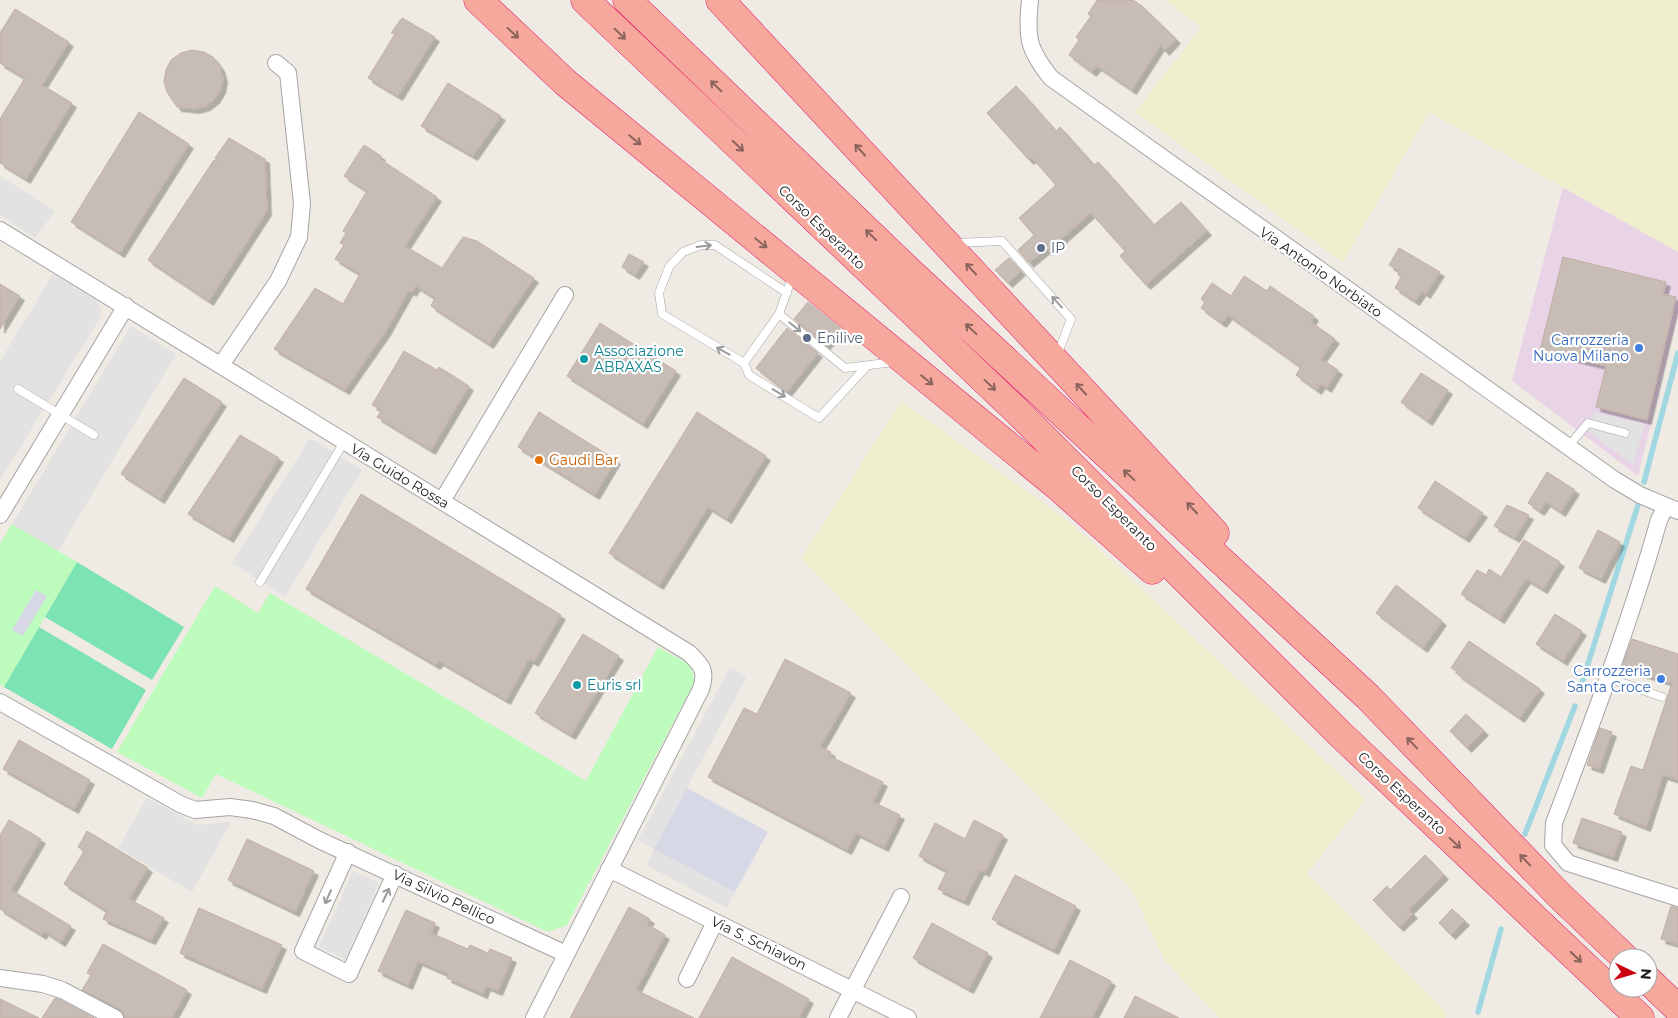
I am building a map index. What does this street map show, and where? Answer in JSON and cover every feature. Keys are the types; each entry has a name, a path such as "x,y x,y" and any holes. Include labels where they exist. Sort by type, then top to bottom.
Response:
{"highway":[{"path":"478,0 566,83 791,282 904,361 1056,486 1339,733"},
{"name":"Corso Esperanto","path":"585,0 1018,412 1339,733 1640,1018"},
{"name":"Corso Esperanto","path":"627,0 906,269 1368,697 1559,895 1615,948"},
{"path":"720,0 1368,697"},
{"path":"1658,990 1678,1009"}],"street":[{"name":"Via Antonio Norbiato","path":"1030,0 1028,32 1034,57 1051,78 1615,480 1672,510 1659,520 1636,599 1609,678 1554,823 1553,845 1568,863 1678,898"},
{"path":"221,365 278,281 298,237 302,203 294,110 288,73 276,63"},
{"name":"Via Guido Rossa","path":"0,230 689,653 700,664 705,677 701,689 609,869"},
{"path":"442,501 564,295"},
{"path":"0,515 126,306"},
{"name":"Via Silvio Pellico","path":"0,702 180,804 195,810 230,807 274,816 566,954"},
{"path":"348,852 303,951 349,974 395,874"},
{"path":"534,1018 609,869"},
{"name":"Via S. Schiavon","path":"609,869 908,1018"},
{"path":"838,1018 901,897"},
{"path":"687,979 715,922"},
{"path":"0,978 43,984 62,990 116,1018"}],"lane":[{"path":"947,244 1002,241 1071,319 1055,360"},
{"path":"744,362 779,314 791,282 715,245 701,245 683,252 669,267 659,293 662,314 744,362 749,375 819,418 867,366"},
{"path":"779,314 845,368 904,361"},
{"path":"18,389 94,435"},
{"path":"1568,447 1588,423 1625,433"},
{"path":"260,582 344,442"},
{"path":"1609,678 1662,697"}],"shaded area":[{"path":"0,176 55,211 35,238 0,215"},
{"path":"1563,187 1678,252 1678,315 1638,476 1512,381"},
{"path":"53,274 95,300 101,308 100,318 0,480 0,361"},
{"path":"131,326 176,354 58,551 12,524"},
{"path":"1594,412 1645,424 1633,465 1589,432"},
{"path":"310,438 362,470 285,597 232,563"},
{"path":"36,590 47,596 23,636 12,630"},
{"path":"730,667 747,676 654,849 638,840"},
{"path":"687,788 768,832 735,892 654,849"},
{"path":"147,798 197,825 231,822 192,892 118,848"},
{"path":"654,849 735,892 727,908 646,865"},
{"path":"353,871 379,883 345,959 319,947"}],"green space":[{"path":"1166,0 1678,0 1678,252 1429,112 1343,262 1135,112 1201,28"},
{"path":"901,401 1071,523 1366,799 1307,874 1446,1012 1445,1018 1219,1018 1164,960 1131,888 801,559"},
{"path":"12,524 77,562 4,687 0,684 0,544"},
{"path":"77,562 184,627 152,680 45,617"},
{"path":"215,586 258,613 270,593 586,781 658,647 690,665 695,681 567,925 548,932 216,774 202,798 117,752"},
{"path":"39,627 146,690 112,749 4,687"}],"building":[{"path":"1097,0 1133,0 1142,6 1176,39 1165,51 1160,46 1132,90 1097,66 1092,72 1069,55 1079,40 1076,37 1091,16 1088,14"},
{"path":"15,9 69,42 42,85 72,103 26,179 0,163 0,119 25,78 0,63 0,33"},
{"path":"402,18 435,37 398,96 368,78 395,34 391,33"},
{"path":"192,50 204,52 213,57 220,67 223,78 221,89 215,99 206,106 195,109 177,107 167,92 164,82 166,70 171,60 181,53"},
{"path":"448,83 501,116 473,156 421,126"},
{"path":"1016,86 1056,131 1060,127 1094,165 1098,162 1154,225 1181,202 1207,231 1146,285 1120,256 1125,251 1091,213 1048,251 1046,249 1029,263 1018,250 1034,235 1019,218 1056,185 1032,158 1029,160 987,113"},
{"path":"139,112 189,144 120,253 71,222"},
{"path":"229,138 265,159 267,211 209,301 148,260 214,160 218,162 215,158"},
{"path":"364,145 381,156 380,159 437,197 405,246 442,268 463,237 477,241 534,278 489,344 431,306 435,298 416,286 412,292 409,290 386,331 345,390 274,349 315,288 343,304 360,274 335,259 344,245 340,243 346,233 343,231 367,191 344,176"},
{"path":"1399,248 1440,272 1426,294 1422,291 1415,301 1395,288 1401,277 1398,275 1399,271 1389,265"},
{"path":"629,254 644,262 635,275 622,267"},
{"path":"1563,257 1666,282 1663,294 1676,297 1647,420 1596,407 1606,366 1540,350"},
{"path":"1009,258 1021,271 1008,283 995,270"},
{"path":"1244,276 1267,291 1270,286 1314,316 1311,322 1335,339 1321,359 1338,370 1327,388 1321,384 1317,390 1296,375 1301,367 1228,315 1222,323 1201,308 1205,302 1201,299 1212,283 1231,296"},
{"path":"0,284 20,296 0,329"},
{"path":"808,302 840,328 826,345 794,319"},
{"path":"600,323 676,371 643,424 567,376"},
{"path":"787,328 818,353 787,392 756,368"},
{"path":"404,351 437,370 439,367 469,386 431,450 377,417 382,410 372,405"},
{"path":"1421,373 1448,390 1428,421 1401,402"},
{"path":"184,378 222,402 160,499 121,474"},
{"path":"539,412 616,460 595,495 518,447"},
{"path":"697,412 766,456 727,519 708,507 659,585 609,553"},
{"path":"240,435 279,458 229,538 188,514"},
{"path":"1547,472 1575,490 1561,512 1546,502 1540,511 1528,503"},
{"path":"1435,481 1483,513 1465,538 1418,508"},
{"path":"361,494 561,615 534,662 529,659 506,700 439,661 436,665 306,589"},
{"path":"1507,505 1529,515 1515,538 1494,526"},
{"path":"1598,530 1620,542 1601,579 1579,568"},
{"path":"1524,540 1560,562 1543,589 1526,579 1500,619 1461,594 1477,570 1486,575 1489,569 1501,577"},
{"path":"1396,585 1442,621 1423,648 1376,613"},
{"path":"1555,614 1582,631 1563,661 1536,644"},
{"name":"Euris srl","path":"583,634 619,656 571,735 535,713"},
{"path":"1632,639 1678,654 1678,780 1663,775 1646,827 1614,814 1631,766 1643,770 1672,683 1622,667"},
{"path":"1469,641 1540,689 1520,718 1451,668"},
{"path":"785,659 851,693 820,747 831,752 829,756 883,782 873,802 900,815 884,847 856,833 847,850 708,777 744,708 757,714"},
{"path":"1466,714 1484,731 1467,748 1450,731"},
{"path":"1600,728 1612,732 1599,769 1587,765"},
{"path":"19,740 90,780 74,809 3,769"},
{"path":"1582,818 1622,832 1613,857 1573,843"},
{"path":"9,820 41,839 11,890 71,926 61,942 44,931 42,935 0,909 0,835"},
{"path":"974,820 1003,835 985,872 980,870 964,901 938,889 947,871 919,856 935,823 965,839"},
{"path":"87,831 148,868 129,899 164,918 151,940 103,919 107,911 64,884 84,851 78,847"},
{"path":"247,839 314,871 295,912 228,880"},
{"path":"1425,855 1444,875 1409,910 1413,914 1399,927 1373,900 1387,886 1390,890"},
{"path":"1015,875 1076,906 1054,950 992,919"},
{"path":"1671,906 1678,908 1678,944 1661,939"},
{"path":"629,907 650,919 647,924 665,935 636,990 694,1018 570,1018"},
{"path":"199,908 282,945 262,989 180,953"},
{"path":"1452,909 1465,921 1451,935 1439,923"},
{"path":"406,910 435,923 431,933 468,949 470,945 488,953 490,949 512,958 498,991 486,986 483,994 447,978 448,974 418,961 408,985 378,971"},
{"path":"932,923 988,953 969,989 913,958"},
{"path":"103,944 187,990 172,1018 125,1018 120,1009 82,990 91,975 87,973"},
{"path":"732,957 809,999 799,1018 699,1018"},
{"path":"1070,960 1111,981 1092,1018 1040,1018"},
{"path":"1135,996 1179,1018 1124,1018"},
{"path":"55,998 58,999 94,1018 42,1018"},
{"path":"0,999 39,1018 0,1018"}],"waterway":[{"path":"1644,482 1678,353"},
{"path":"1581,686 1639,502"},
{"path":"1525,834 1575,706"},
{"path":"1478,1012 1501,929"}],"place":[{"name":"IP","path":"1041,248"},
{"name":"Enilive","path":"807,338"},
{"name":"Carrozzeria Nuova Milano","path":"1639,348"},
{"name":"Associazione ABRAXAS","path":"584,359"},
{"name":"Gaudi Bar","path":"539,460"},
{"name":"Carrozzeria Santa Croce","path":"1661,679"},
{"name":"Euris srl","path":"577,685"}]}
